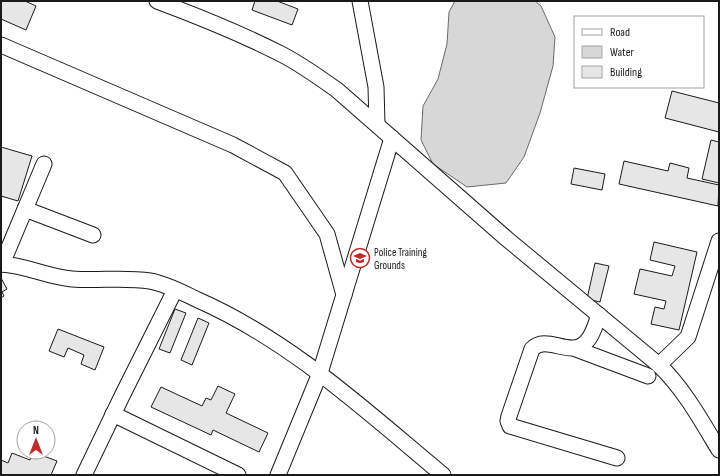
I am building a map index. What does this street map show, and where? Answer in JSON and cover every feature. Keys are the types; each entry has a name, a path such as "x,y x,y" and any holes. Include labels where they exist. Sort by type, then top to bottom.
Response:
{"street":[{"path":"157,1 214,22 284,56 315,74 337,90 442,183 659,365 673,379 687,398 719,450"},
{"path":"360,1 376,87 377,124"},
{"path":"1,45 233,145 285,173 327,234 344,295"},
{"path":"278,475 320,373 392,138"},
{"path":"44,164 2,264 71,279 152,281 227,312 320,373 443,475"},
{"path":"25,209 93,236"},
{"path":"659,365 688,337 719,241"},
{"path":"84,475 175,290"},
{"path":"576,349 588,341 599,315"},
{"path":"618,458 510,426 508,424 509,416 532,349 540,343 576,349 648,376"},
{"path":"113,414 238,475"}],"water":[{"path":"455,1 535,1 541,6 555,37 553,66 540,113 524,157 506,183 467,187 433,164 421,140 423,106 438,79 447,44 449,12"}],"building":[{"path":"1,1 25,1 36,6 26,30 1,19"},
{"path":"255,1 277,1 298,9 292,25 252,10"},
{"path":"672,91 719,103 719,132 665,118"},
{"path":"711,140 719,142 719,183 702,179"},
{"path":"1,147 32,156 18,201 1,196"},
{"path":"624,161 668,171 670,163 689,168 687,178 719,185 718,206 619,184"},
{"path":"574,168 605,174 602,190 571,184"},
{"path":"654,242 697,252 679,330 651,324 655,307 664,309 666,301 634,294 640,269 672,276 675,266 650,260"},
{"path":"595,263 609,266 600,302 587,299"},
{"path":"1,278 7,289 2,292 4,296 1,298"},
{"path":"175,309 186,313 170,353 159,349"},
{"path":"198,318 209,323 192,365 181,360"},
{"path":"58,329 104,347 95,370 81,364 84,355 68,348 64,357 49,351"},
{"path":"218,386 235,394 226,413 268,433 259,452 213,430 211,435 151,407 161,387 202,406 206,398 211,400"},
{"path":"12,453 16,455 16,460 57,461 51,475 1,475 1,460 8,463"}],"place":[{"name":"Police Training Grounds","path":"360,258"}]}
